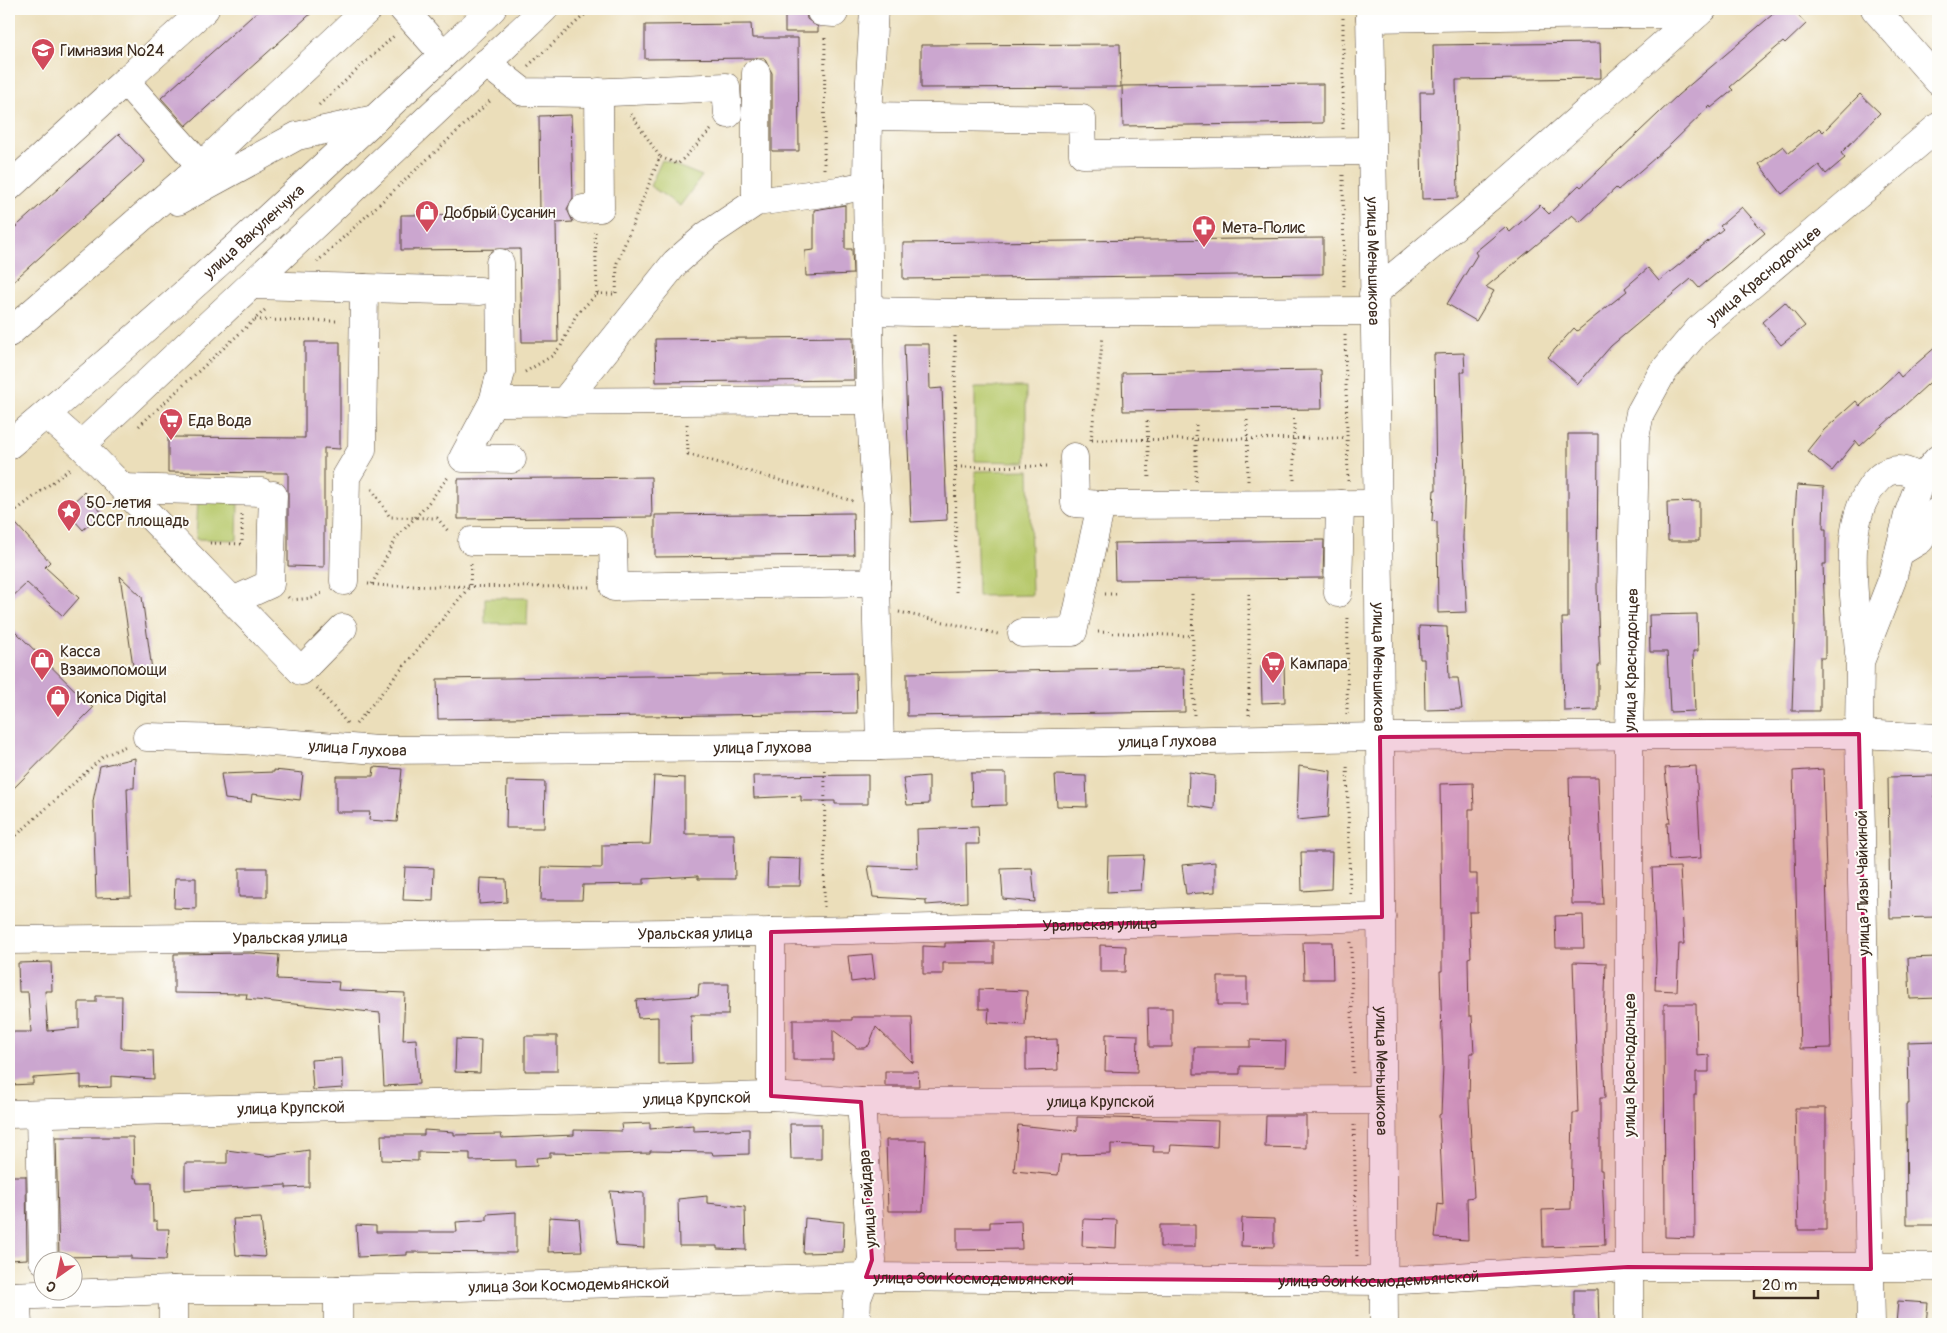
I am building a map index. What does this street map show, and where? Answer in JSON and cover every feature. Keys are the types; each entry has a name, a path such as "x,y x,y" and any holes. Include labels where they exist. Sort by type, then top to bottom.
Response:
{"street":[{"path":"9,187 205,9"},
{"path":"9,333 200,166 368,9"},
{"name":"улица Вакуленчука","path":"9,445 163,312 375,119 492,9"},
{"path":"81,445 544,9"},
{"path":"874,9 868,116 867,185 870,400 878,508 876,595 880,746"},
{"path":"1875,9 1938,81"},
{"path":"1370,13 1700,12"},
{"path":"870,311 955,313 1344,311 1373,302 1700,12"},
{"name":"улица Меньшикова","path":"1370,13 1382,917 1384,1324"},
{"path":"407,14 443,54"},
{"path":"486,63 523,92 599,92 726,87 728,114"},
{"path":"756,73 756,202"},
{"path":"125,81 200,166"},
{"path":"589,209 600,208 599,92"},
{"path":"868,116 1082,119 1082,154 1371,151"},
{"path":"124,232 297,136 375,119"},
{"name":"улица Краснодонцев","path":"1629,1324 1629,736 1635,438 1640,414 1662,372 1698,330 1938,127"},
{"path":"564,402 675,263 707,235 756,202 867,185"},
{"path":"500,263 501,372 495,395 463,458 512,459"},
{"path":"251,285 480,291"},
{"path":"344,581 346,477 362,450 364,288"},
{"path":"495,395 564,402 870,400"},
{"path":"46,414 81,445 301,671 343,628"},
{"path":"1080,454 1075,503 1101,505 1377,504"},
{"path":"1860,662 1853,548 1858,513 1872,486 1887,472 1930,469"},
{"name":"улица Лизы Чайкиной","path":"1871,1324 1859,734 1860,662 1892,580 1908,515 1930,469"},
{"path":"123,488 259,493 270,584 233,601"},
{"path":"1343,602 1344,504"},
{"path":"1022,633 1074,632 1101,505"},
{"path":"1900,552 1920,540 1938,511"},
{"path":"472,541 612,541 614,587 876,595"},
{"name":"улица Глухова","path":"147,737 227,739 378,750 1859,734 1938,738"},
{"name":"Уральская улица","path":"9,940 771,932 1382,917"},
{"path":"771,932 771,1096"},
{"name":"улица Крупской","path":"9,1114 771,1096 860,1102 1383,1100"},
{"name":"улица Гайдара","path":"856,1324 857,1299 872,1260 860,1102"},
{"path":"40,1114 43,1250"},
{"name":"улица Зои Космодемьянской","path":"82,1291 338,1290 866,1277 1383,1281 1628,1267 1871,1269 1938,1267"},
{"path":"173,1290 173,1324"},
{"path":"338,1290 338,1324"},
{"name":"улица Зои Космодемьянской","path":"12,1296 32,1293"},
{"path":"12,1296 18,1324"}],"path":[{"path":"1343,9 1344,311 1347,438 1344,504"},
{"path":"824,193 827,11"},
{"path":"314,110 407,14"},
{"path":"632,116 660,157 678,164 728,114"},
{"path":"495,395 552,356 561,346 576,314 597,294 616,294 617,263 660,157"},
{"path":"589,209 597,294"},
{"path":"1080,454 1105,312"},
{"path":"955,313 956,595"},
{"path":"255,320 363,322"},
{"path":"687,401 688,454 878,508"},
{"path":"1247,420 1248,504"},
{"path":"1294,420 1294,504"},
{"path":"1148,421 1149,504"},
{"path":"1196,421 1196,504"},
{"path":"956,467 1080,454 1148,439 1347,438"},
{"path":"372,584 396,537 415,517 463,458"},
{"path":"372,491 390,517 437,518 458,540 472,541"},
{"path":"176,542 242,544 259,493"},
{"path":"270,584 291,600 312,598 344,581"},
{"path":"389,586 614,587"},
{"path":"352,728 470,586"},
{"path":"1192,594 1194,740"},
{"path":"1249,594 1249,740"},
{"path":"876,595 1013,637 1022,633"},
{"path":"1343,602 1347,720"},
{"path":"1074,632 1192,636"},
{"path":"318,690 341,716"},
{"path":"9,842 104,756 147,737"},
{"path":"824,930 826,745"},
{"path":"1347,756 1350,899"}],"highlighted area":[{"path":"1859,734 1871,1269 1628,1267 1383,1281 866,1277 872,1260 861,1102 771,1096 771,932 1382,917 1380,737"}],"green space":[{"path":"662,160 702,176 680,206 650,186"},
{"path":"975,387 1026,387 1026,462 975,461"},
{"path":"1029,470 1032,595 978,596 975,471"},
{"path":"198,500 238,502 237,540 196,539"},
{"path":"485,598 528,598 527,624 485,623"}],"building":[{"path":"260,9 316,9 186,126 161,98"},
{"path":"785,9 806,9 807,19 818,27 818,32 785,32"},
{"path":"1779,9 1792,9 1806,24 1785,44 1783,42 1730,87 1733,90 1711,108 1710,106 1671,144 1618,190 1616,188 1580,222 1572,215 1486,287 1494,291 1476,321 1447,304 1477,255 1475,252 1505,227 1510,232 1540,205 1549,214 1579,185 1581,187 1678,95"},
{"path":"751,24 752,38 798,38 799,151 772,151 772,73 764,58 645,59 645,25"},
{"path":"1600,43 1601,78 1456,80 1458,198 1422,199 1420,92 1434,92 1433,45"},
{"path":"1120,44 1121,87 921,88 921,45"},
{"path":"1323,84 1323,123 1123,126 1122,86"},
{"path":"1860,94 1880,113 1841,153 1845,158 1826,174 1819,165 1782,194 1759,164 1783,146 1789,153 1819,128 1823,132"},
{"path":"571,115 573,198 567,209 573,222 556,223 558,342 522,342 520,249 401,250 401,215 540,214 539,116"},
{"path":"119,134 145,162 9,285 9,233"},
{"path":"845,205 845,249 852,249 853,274 806,276 805,251 814,250 814,210"},
{"path":"1742,207 1765,233 1699,288 1691,279 1611,346 1578,384 1548,357 1574,328 1577,331 1627,291 1625,288 1648,268 1659,281 1723,229 1720,226"},
{"path":"1323,238 1323,274 903,279 903,243"},
{"path":"1785,302 1805,326 1781,345 1762,322"},
{"path":"853,337 854,380 656,382 655,339"},
{"path":"305,342 340,342 340,449 324,448 324,567 288,566 288,473 168,472 168,437 305,438"},
{"path":"904,344 929,344 930,389 942,388 947,520 911,522"},
{"path":"1938,345 1938,375 1860,446 1856,441 1832,471 1807,451 1824,430 1856,401 1860,406 1897,372 1901,377"},
{"path":"1464,353 1465,372 1461,372 1465,477 1463,538 1467,612 1438,613 1437,522 1432,521 1434,490 1436,490 1434,354"},
{"path":"1321,370 1322,409 1123,411 1122,373"},
{"path":"1568,434 1598,434 1597,588 1600,666 1598,666 1598,710 1564,711 1562,618 1568,618"},
{"path":"651,477 652,517 458,519 458,479"},
{"path":"1797,485 1824,487 1823,529 1826,529 1826,564 1823,564 1825,658 1820,658 1820,711 1792,711 1795,624 1794,529"},
{"path":"84,492 102,513 83,530 65,510"},
{"path":"1699,501 1699,541 1668,541 1667,502"},
{"path":"853,513 854,555 655,557 655,515"},
{"path":"9,516 50,562 45,567 79,598 63,616 27,583 9,600"},
{"path":"1324,540 1323,578 1115,580 1114,543"},
{"path":"120,576 142,597 152,670 134,673"},
{"path":"1697,614 1698,651 1693,651 1695,711 1670,712 1667,652 1650,652 1649,615"},
{"path":"9,625 93,708 9,793"},
{"path":"1419,626 1447,627 1449,678 1458,678 1462,709 1425,710 1424,659 1420,659"},
{"name":"Кампара","path":"1284,665 1285,702 1262,703 1261,666"},
{"path":"1184,668 1185,712 907,716 907,673"},
{"path":"856,673 857,713 438,719 437,679"},
{"path":"135,758 134,788 127,788 131,897 96,898 93,801 100,766"},
{"path":"1299,766 1331,771 1328,817 1297,820"},
{"path":"1696,766 1701,858 1669,860 1667,823 1670,823 1665,768"},
{"path":"374,767 402,769 397,822 369,820 370,812 336,812 336,776 373,776"},
{"path":"1823,769 1831,1048 1800,1049 1793,771"},
{"path":"274,770 303,773 300,800 252,794 251,802 225,799 221,774 274,772"},
{"path":"1189,772 1215,776 1214,809 1188,805"},
{"path":"971,773 1006,773 1006,805 972,806"},
{"path":"868,775 868,804 835,804 835,801 801,801 801,796 754,798 753,776"},
{"path":"1055,775 1086,776 1087,807 1057,806"},
{"path":"654,776 685,778 685,834 734,834 735,879 698,879 698,876 644,879 644,884 583,885 582,900 541,900 542,867 602,868 602,845 650,844"},
{"path":"929,776 929,804 907,805 903,778"},
{"path":"1934,776 1937,917 1890,918 1888,777"},
{"path":"1569,777 1598,777 1603,904 1572,904"},
{"path":"507,781 545,782 544,828 506,828"},
{"path":"1473,783 1474,809 1469,809 1469,874 1477,874 1477,912 1469,912 1471,957 1468,958 1469,1016 1472,1016 1474,1053 1470,1053 1469,1102 1474,1197 1467,1198 1468,1240 1435,1238 1438,1204 1443,1205 1439,1115 1441,1114 1443,1065 1440,971 1442,971 1440,784"},
{"path":"978,827 979,844 966,844 967,902 926,905 926,900 873,897 868,866 918,868 917,829"},
{"path":"1301,852 1332,852 1331,889 1302,891"},
{"path":"1144,855 1141,890 1107,892 1108,856"},
{"path":"768,858 801,859 800,886 767,886"},
{"path":"1215,862 1215,892 1186,894 1182,865"},
{"path":"405,867 434,868 433,901 403,900"},
{"path":"1680,867 1684,944 1679,944 1677,991 1655,990 1656,960 1652,868"},
{"path":"239,868 267,868 267,897 239,897"},
{"path":"1032,868 1035,902 1003,899 1001,869"},
{"path":"175,878 196,878 196,909 174,908"},
{"path":"480,878 506,879 507,902 479,904"},
{"path":"1583,915 1584,948 1556,948 1555,916"},
{"path":"994,942 994,963 943,963 943,974 923,974 923,946 945,947 945,943"},
{"path":"1303,942 1332,942 1333,979 1304,979"},
{"path":"1100,945 1126,946 1125,972 1100,972"},
{"path":"250,953 279,955 277,979 339,982 338,990 405,993 403,1040 416,1039 419,1084 384,1086 380,1013 246,999 247,994 174,993 174,954"},
{"path":"872,954 875,979 851,982 848,956"},
{"path":"1937,957 1938,998 1910,999 1908,958"},
{"path":"51,962 52,991 45,991 48,1031 79,1028 79,1002 96,1002 96,996 122,996 121,1048 153,1050 154,1079 111,1076 111,1087 81,1088 81,1075 33,1078 33,1084 9,1085 9,1032 31,1032 28,992 19,992 18,963"},
{"path":"1573,962 1606,963 1603,1051 1605,1098 1600,1098 1600,1170 1602,1170 1605,1245 1543,1247 1542,1210 1571,1209 1573,1113 1578,1113"},
{"path":"1218,977 1247,977 1247,1005 1218,1005"},
{"path":"699,984 729,984 728,1015 691,1015 692,1063 658,1064 658,1017 638,1018 636,1000 698,996"},
{"path":"979,989 1027,991 1025,1025 988,1023 989,1009 979,1009"},
{"path":"1664,1004 1696,1004 1697,1056 1709,1055 1709,1072 1696,1072 1696,1095 1694,1095 1695,1238 1665,1237"},
{"path":"1148,1008 1172,1008 1172,1047 1149,1047"},
{"path":"852,1017 912,1017 913,1063 876,1027 869,1045 864,1048 857,1048 833,1030 833,1060 793,1060 793,1020 852,1020"},
{"path":"1106,1034 1138,1035 1137,1072 1105,1071"},
{"path":"525,1036 557,1036 557,1071 525,1071"},
{"path":"456,1039 481,1040 480,1073 455,1072"},
{"path":"1057,1039 1058,1070 1026,1071 1026,1040"},
{"path":"1250,1040 1286,1041 1285,1067 1240,1066 1240,1074 1194,1074 1194,1047 1250,1047"},
{"path":"1938,1041 1936,1225 1907,1225 1906,1104 1909,1104 1908,1042"},
{"path":"342,1058 343,1088 313,1090 311,1060"},
{"path":"885,1071 918,1071 919,1086 885,1086"},
{"path":"1795,1108 1826,1108 1826,1230 1798,1230"},
{"path":"1266,1116 1306,1116 1306,1148 1265,1147"},
{"path":"1077,1117 1218,1121 1217,1147 1171,1145 1170,1152 1153,1152 1154,1146 1111,1144 1111,1154 1061,1155 1058,1175 1014,1171 1018,1125 1077,1131"},
{"path":"650,1123 650,1129 693,1125 693,1131 749,1129 749,1154 713,1155 712,1152 650,1151 650,1153 607,1154 550,1153 550,1157 536,1158 537,1166 516,1167 516,1160 470,1161 470,1153 418,1152 418,1161 382,1160 381,1135 424,1135 424,1130 454,1132 454,1135 501,1134 502,1138 574,1135 574,1130 622,1131 621,1124"},
{"path":"790,1124 821,1124 821,1159 791,1159"},
{"path":"56,1137 133,1137 134,1178 137,1178 138,1183 152,1183 153,1221 157,1221 157,1229 169,1229 166,1260 131,1259 131,1256 82,1257 82,1250 59,1250"},
{"path":"886,1140 926,1140 923,1211 888,1211"},
{"path":"227,1150 270,1156 309,1150 309,1187 286,1188 286,1185 185,1190 185,1163 227,1163"},
{"path":"9,1176 26,1176 27,1259 9,1260"},
{"path":"610,1191 644,1193 644,1248 616,1246"},
{"path":"707,1196 707,1203 745,1207 746,1250 717,1249 717,1246 679,1246 678,1199"},
{"path":"516,1212 516,1253 407,1252 407,1255 358,1257 356,1225 376,1226 376,1232 457,1232 456,1222 487,1220 487,1214"},
{"path":"549,1217 579,1219 582,1251 548,1252"},
{"path":"261,1218 265,1257 236,1255 233,1219"},
{"path":"805,1218 844,1222 843,1252 803,1253"},
{"path":"1242,1218 1274,1219 1274,1247 1241,1246"},
{"path":"1083,1219 1117,1220 1116,1248 1082,1246"},
{"path":"1021,1221 1022,1249 957,1250 957,1228 990,1228 990,1222"},
{"path":"1160,1225 1195,1225 1195,1247 1160,1247"},
{"path":"1574,1290 1598,1290 1599,1324 1574,1324"},
{"path":"1898,1301 1928,1303 1926,1324 1896,1324"}],"place":[{"name":"Гимназия №24","path":"43,71"},
{"name":"Добрый Сусанин","path":"427,233"},
{"name":"Мета-Полис","path":"1204,248"},
{"name":"Еда Вода","path":"171,441"},
{"name":"50-летия СССР площадь","path":"69,532"},
{"name":"Касса Взаимопомощи","path":"42,681"},
{"name":"Кампара","path":"1273,684"},
{"name":"Konica Digital","path":"58,718"}]}
